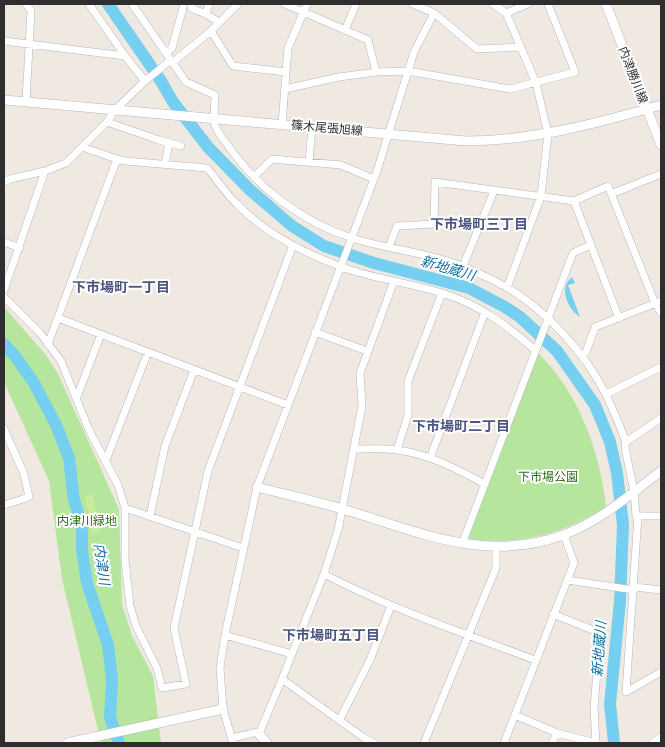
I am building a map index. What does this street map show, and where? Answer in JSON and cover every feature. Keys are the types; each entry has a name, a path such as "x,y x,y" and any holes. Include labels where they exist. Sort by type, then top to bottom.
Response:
{"main road":[{"name":"内津勝川線","path":"606,4 661,146"},
{"name":"篠木尾張旭線","path":"4,100 474,141 548,134 661,105"},
{"path":"257,487 341,509 453,543 496,547 520,546 564,535 590,522 661,471"},
{"path":"67,743 95,739 223,709"},
{"path":"258,733 267,743"},
{"path":"654,743 661,738"}],"street":[{"path":"21,101 29,45 31,11 26,4"},
{"path":"89,4 125,56 147,80"},
{"path":"132,4 186,82 215,95 212,118 215,127 236,157 254,177 298,212 350,240 436,257 463,266 507,288 547,320 582,356 606,394 626,442 625,448 636,516 638,516 626,692 661,672"},
{"path":"166,52 172,48 184,4"},
{"path":"192,4 191,8 219,22"},
{"path":"206,14 209,4"},
{"path":"4,182 66,163 107,122 115,110 147,80 211,31 238,4"},
{"path":"287,4 368,40 376,72"},
{"path":"282,124 288,48 307,4"},
{"path":"345,30 356,4"},
{"path":"413,4 434,13 477,49 520,47"},
{"path":"492,4 506,12 536,83 548,134 541,196 507,288"},
{"path":"506,12 528,4"},
{"path":"285,88 339,77 376,72 408,71 510,89 575,72 548,4"},
{"path":"394,281 360,373 362,406 338,530 324,574 258,733 232,740 223,709 220,668 225,635 257,487 387,143 388,134 414,52 434,13"},
{"path":"211,31 233,66 286,72"},
{"path":"4,41 125,56"},
{"path":"107,122 181,146"},
{"path":"309,162 312,127"},
{"path":"165,164 169,143"},
{"path":"82,147 117,159 207,168 241,208 276,236 341,265 442,293 470,304 513,330 536,348"},
{"path":"48,344 117,159"},
{"path":"254,177 272,159 341,165 374,179"},
{"path":"4,290 45,171"},
{"path":"611,194 661,174"},
{"path":"389,247 397,226 434,224 435,182 574,202 608,186 661,313"},
{"path":"463,266 494,191"},
{"path":"574,202 620,318"},
{"path":"4,242 20,248"},
{"path":"4,297 40,333 61,362 90,430 118,485 125,508 125,560 130,606 136,626 157,668 162,688 186,684 174,628 208,471 293,245"},
{"path":"462,544 572,253 591,245"},
{"path":"397,450 408,415 408,381 442,293"},
{"path":"582,356 586,352 595,327 658,302"},
{"path":"430,458 485,312"},
{"path":"58,318 288,405"},
{"path":"315,332 367,351"},
{"path":"77,397 101,334"},
{"path":"106,460 148,352"},
{"path":"606,394 661,367"},
{"path":"150,516 165,446 194,370"},
{"path":"626,442 661,418"},
{"path":"4,428 24,474 29,497 4,505"},
{"path":"354,449 397,450 430,458 453,466 484,484"},
{"path":"125,508 243,548"},
{"path":"638,516 661,516"},
{"path":"504,743 574,563 564,535"},
{"path":"424,743 496,568 496,547"},
{"path":"324,574 355,591 391,606 535,660"},
{"path":"567,580 634,589 661,590"},
{"path":"340,719 370,660 391,606"},
{"path":"514,716 556,733 596,743 594,708 600,633 553,614"},
{"path":"225,635 292,654"},
{"path":"282,679 340,719 362,741 374,743"},
{"path":"552,743 556,733"}],"green space":[{"name":"内津川緑地","path":"4,307 46,355 58,374 119,509 122,604 132,636 153,676 161,743 101,743 62,579 49,481 4,382"},
{"name":"下市場公園","path":"538,353 565,386 585,424 599,465 606,507 573,524 540,536 505,541 468,539"},
{"path":"93,495 100,533 92,534 85,496"}],"water":[{"path":"572,277 575,283 568,285 580,317 572,309 566,298 566,287"}],"waterway":[{"name":"新地蔵川","path":"108,4 161,81 173,102 208,147 250,190 292,226 324,246 374,263 469,288 505,307 520,317 557,351 595,405 610,442 617,473 623,525 620,601 610,704 614,743"},
{"name":"内津川","path":"4,344 34,383 56,425 69,458 74,500 82,526 82,550 87,583 108,645 112,679 110,717 119,743"}],"district":[{"name":"下市場町三丁目","path":"479,224"},
{"name":"下市場町一丁目","path":"121,287"},
{"name":"下市場町二丁目","path":"461,426"},
{"name":"下市場町五丁目","path":"331,635"}]}
